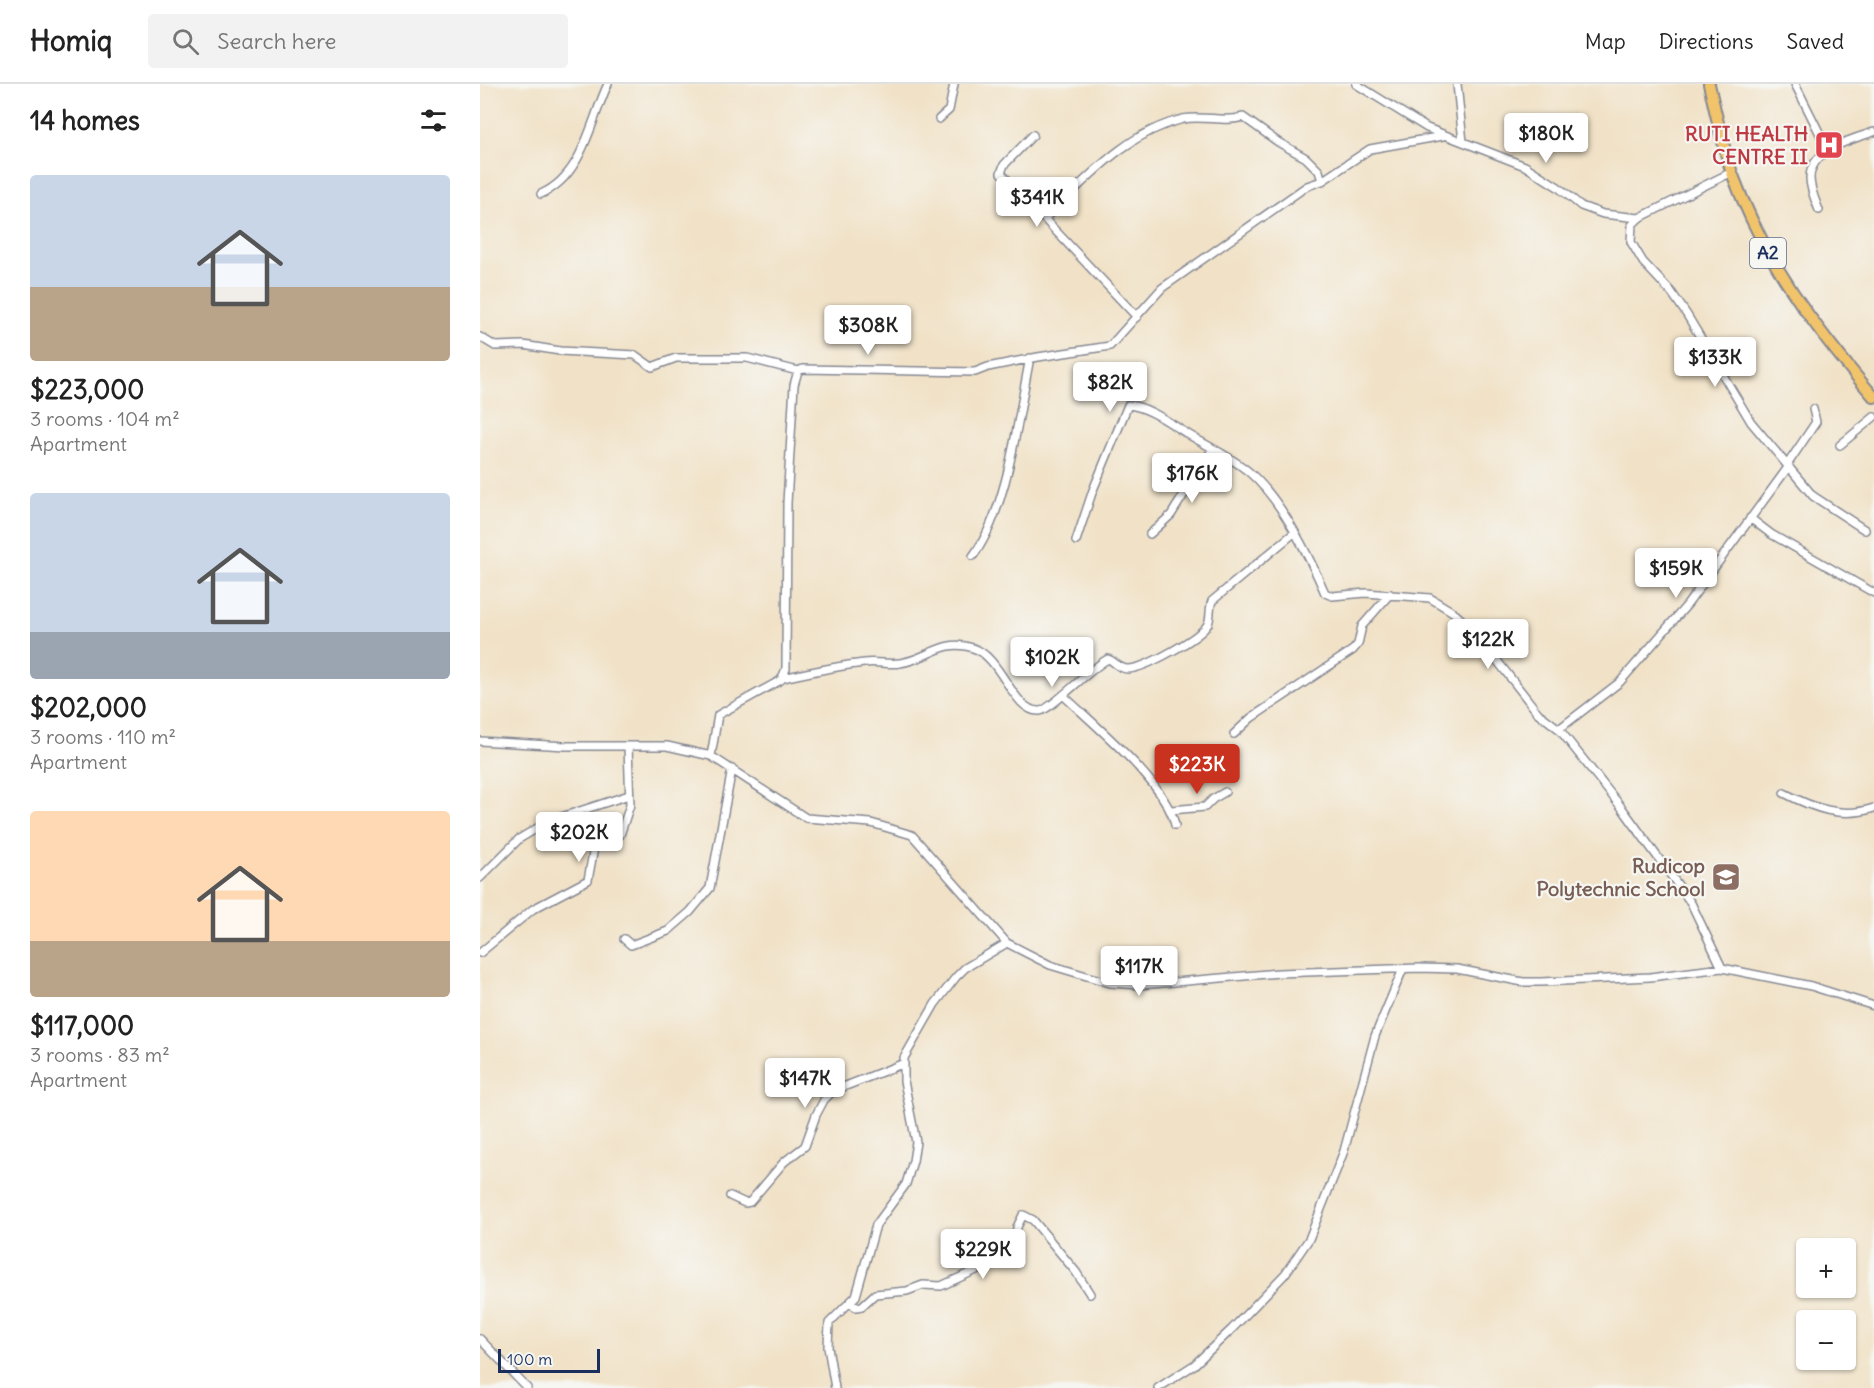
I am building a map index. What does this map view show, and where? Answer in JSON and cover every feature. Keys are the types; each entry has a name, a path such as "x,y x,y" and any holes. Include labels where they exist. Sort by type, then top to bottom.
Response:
{"main road":[{"name":"A2","path":"1709,84 1732,172 1762,240 1792,295 1821,336 1874,397"}],"street":[{"path":"541,194 552,189 570,172 608,84"},
{"path":"939,119 949,110 954,84"},
{"path":"1356,84 1412,120 1443,136 1525,166 1593,212 1639,218"},
{"path":"1457,84 1463,142"},
{"path":"1795,84 1828,150"},
{"path":"1045,218 1128,142 1157,127 1196,117 1236,119 1243,117 1278,142 1306,158 1319,171 1322,181"},
{"path":"1819,210 1810,186 1810,176 1819,158 1828,150 1874,132"},
{"path":"1033,135 1004,165 1002,173 1137,317"},
{"path":"480,337 495,346 523,345 560,351 635,355 652,367 676,358 747,358 798,371 803,369 878,369 968,373 1030,358 1110,346 1162,288 1307,186 1322,181 1370,150 1443,136"},
{"path":"1732,172 1639,218 1632,225 1631,242 1643,262 1672,293 1751,422 1813,496 1864,530"},
{"path":"973,556 984,542 1001,494 1030,358"},
{"path":"783,678 786,662 787,503 794,384 798,371"},
{"path":"1076,541 1093,490 1128,405 1146,411 1235,462 1255,478 1294,533 1325,593 1332,596 1390,594 1430,598 1453,612 1474,632 1538,713 1559,729 1622,808 1691,903 1722,968"},
{"path":"1559,729 1620,682 1688,605 1788,466 1816,422 1813,409"},
{"path":"1840,445 1874,417"},
{"path":"1150,534 1171,515 1212,450"},
{"path":"1750,518 1771,534 1874,593"},
{"path":"711,756 716,723 721,712 783,678 866,662 901,663 956,644 987,654 1010,688 1032,710 1046,710 1087,672 1108,659 1119,667 1132,669 1155,660 1192,639 1208,623 1212,602 1294,533"},
{"path":"1234,734 1251,718 1353,650 1358,644 1362,626 1390,594"},
{"path":"1063,694 1120,748 1171,810 1175,825"},
{"path":"480,741 566,746 667,746 711,756 806,818 871,823 912,835 1007,943 1050,965 1125,985 1279,973 1403,969 1457,969 1523,982 1541,982 1650,977 1722,968 1811,986 1874,1006"},
{"path":"480,954 533,909 588,880 595,842 620,835 630,805 628,746"},
{"path":"624,939 631,945 668,931 690,912 710,888 732,769"},
{"path":"1171,810 1205,807 1225,792"},
{"path":"1784,793 1811,807 1834,812 1856,813 1874,808"},
{"path":"480,878 519,839 549,821 629,795"},
{"path":"835,1388 827,1332 835,1315 856,1296 876,1225 906,1184 916,1151 902,1064 935,1004 956,977 965,968 1007,943"},
{"path":"1158,1388 1194,1365 1232,1329 1285,1274 1309,1239 1344,1151 1375,1036 1403,969"},
{"path":"730,1196 745,1203 750,1202 784,1162 805,1146 816,1115 824,1100 833,1091 902,1064"},
{"path":"850,1303 856,1307 862,1306 874,1294 907,1291 923,1285 940,1286 983,1267 1015,1245 1017,1227 1023,1215 1033,1220 1076,1272 1090,1294"},
{"path":"480,1339 527,1388"}],"place":[{"name":"RUTI HEALTH CENTRE II","path":"1829,145"},
{"name":"Rudicop Polytechnic School","path":"1726,877"}]}
